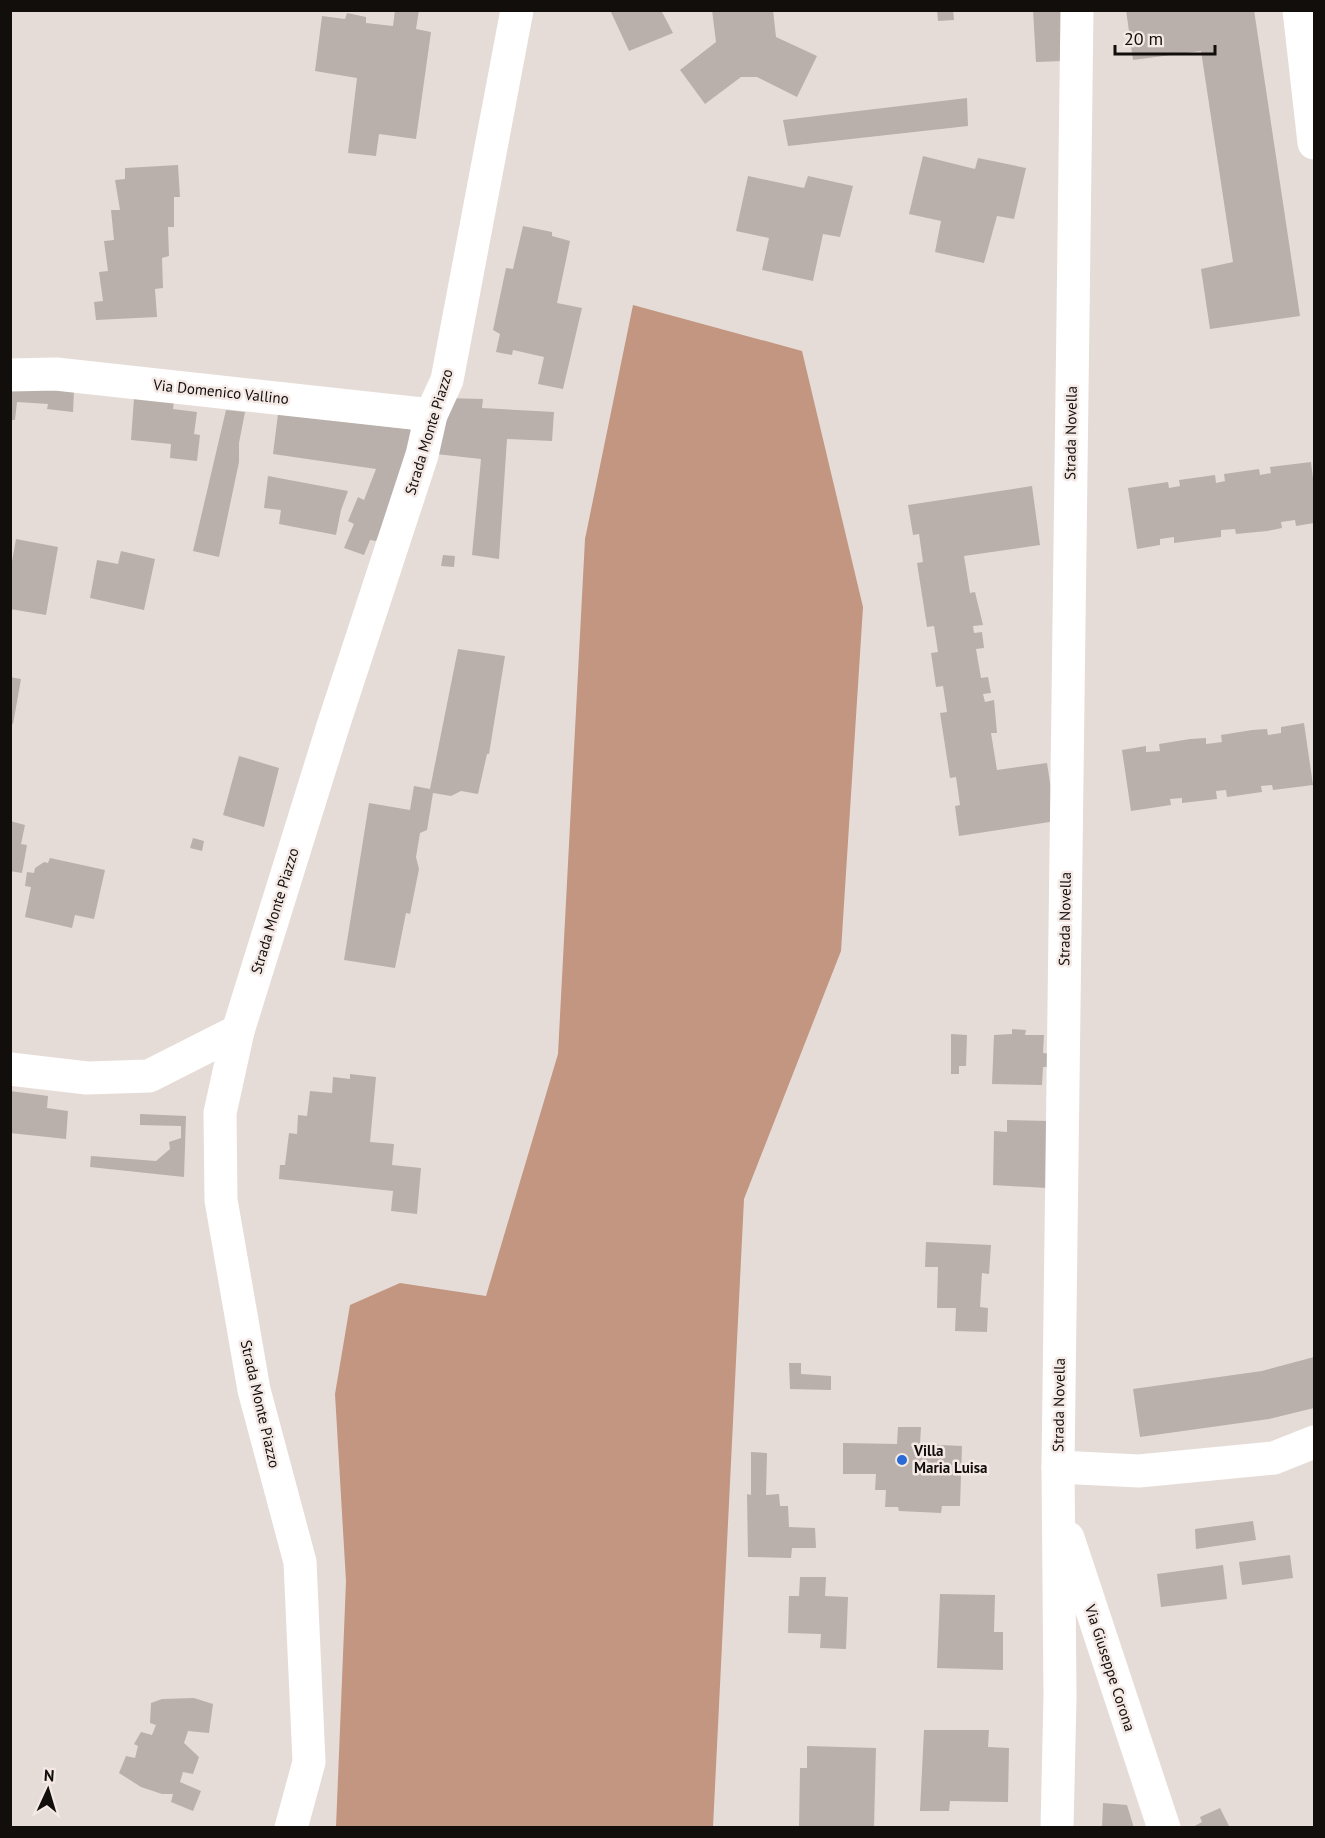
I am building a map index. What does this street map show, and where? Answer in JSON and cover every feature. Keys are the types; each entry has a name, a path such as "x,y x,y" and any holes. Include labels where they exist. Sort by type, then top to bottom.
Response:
{"street":[{"name":"Strada Monte Piazzo","path":"291,1827 309,1762 300,1562 254,1390 221,1200 220,1113 238,1031 333,726 422,455 430,415 447,380 517,10"},
{"name":"Strada Novella","path":"1057,1827 1058,1467 1077,10"},
{"path":"1299,10 1314,143"},
{"name":"Via Domenico Vallino","path":"10,375 56,374 430,415"},
{"path":"10,1069 87,1077 149,1076 238,1031"},
{"path":"1058,1467 1139,1471 1251,1461 1274,1458 1314,1442"},
{"name":"Via Giuseppe Corona","path":"1059,1507 1164,1827"}],"shaded area":[{"path":"633,305 802,351 863,607 841,951 744,1199 713,1827 336,1827 346,1581 335,1394 350,1305 400,1283 486,1296 558,1054 585,539"}],"building":[{"path":"395,10 419,10 416,29 431,32 416,139 379,134 376,156 348,153 357,78 315,71 322,16 345,19 347,13 366,17 366,23 393,26"},
{"path":"610,10 661,10 673,33 629,51"},
{"path":"712,10 773,10 776,37 817,56 797,97 757,77 741,77 705,104 680,70 716,42"},
{"path":"937,10 953,10 954,20 938,21"},
{"path":"1033,10 1061,10 1064,61 1036,62"},
{"path":"1126,10 1254,10 1300,316 1210,329 1201,269 1233,262 1201,51 1133,60"},
{"path":"967,98 968,126 788,146 783,120"},
{"path":"923,156 975,169 978,158 1026,168 1014,219 997,216 984,263 935,252 941,221 909,214"},
{"path":"178,165 180,197 174,197 174,227 168,227 169,256 162,258 163,288 155,289 157,317 96,320 94,302 103,301 99,272 108,271 104,241 114,240 111,210 120,210 115,180 125,179 125,168"},
{"path":"748,176 804,188 808,176 853,186 840,237 823,234 813,281 762,270 769,238 736,231"},
{"path":"523,226 552,232 552,236 570,241 557,303 582,308 563,389 538,384 544,357 513,350 512,355 496,352 500,334 493,330 506,268 513,269"},
{"path":"10,385 74,391 73,412 47,409 48,404 17,402 15,420 10,420"},
{"path":"134,398 174,401 173,409 197,412 194,434 200,435 197,461 170,458 171,444 131,440"},
{"path":"444,398 483,399 482,408 554,412 552,441 507,439 499,559 472,555 481,459 436,454"},
{"path":"226,410 245,412 239,443 239,462 219,557 193,551"},
{"path":"278,414 417,430 390,508 376,541 370,540 364,555 344,548 354,524 348,521 358,497 364,500 376,469 273,454"},
{"path":"1311,462 1314,523 1296,526 1295,520 1281,522 1282,528 1236,534 1235,529 1221,530 1221,537 1174,543 1174,537 1160,539 1160,545 1137,549 1128,488 1168,482 1169,488 1180,486 1179,480 1215,475 1216,483 1225,481 1224,474 1259,469 1260,475 1271,473 1270,467"},
{"path":"268,476 348,491 336,535 279,524 281,510 264,508"},
{"path":"1032,486 1040,545 964,556 970,593 975,592 983,625 973,626 974,633 982,632 984,648 976,649 981,678 988,677 991,693 983,694 985,702 994,700 997,733 991,733 997,770 1047,763 1056,821 959,836 955,806 960,805 956,777 950,778 940,713 947,712 943,686 936,687 931,653 938,652 934,626 927,627 917,563 923,562 919,534 913,535 908,505"},
{"path":"16,539 58,547 46,615 10,609 10,573"},
{"path":"121,551 155,559 144,610 90,598 97,560 118,564"},
{"path":"443,555 455,556 454,567 441,566"},
{"path":"458,649 505,656 489,754 487,754 478,794 461,791 451,796 433,793 427,830 420,833 416,857 419,869 410,914 406,913 395,968 344,960 369,803 410,810 414,786 430,789"},
{"path":"10,677 21,679 13,724 10,723"},
{"path":"1304,723 1313,785 1273,790 1272,785 1261,786 1262,792 1227,797 1226,790 1216,791 1217,799 1182,803 1182,798 1170,799 1171,805 1131,811 1122,750 1146,746 1146,752 1160,751 1159,744 1190,739 1206,738 1206,744 1222,742 1221,735 1267,729 1268,735 1281,733 1281,727"},
{"path":"239,756 279,768 264,827 223,815"},
{"path":"10,821 25,825 21,844 27,845 22,873 10,871"},
{"path":"193,838 204,841 202,851 190,848"},
{"path":"50,858 105,870 94,919 75,915 72,928 25,917 31,887 25,886 27,872 34,873 35,868 44,862 48,863"},
{"path":"1012,1029 1026,1030 1025,1035 1044,1035 1043,1053 1052,1054 1052,1067 1043,1067 1042,1085 992,1084 994,1035 1012,1034"},
{"path":"951,1034 967,1035 966,1066 959,1066 959,1074 951,1074"},
{"path":"350,1074 376,1077 370,1142 394,1144 392,1165 421,1168 417,1214 391,1211 393,1191 279,1179 280,1165 285,1165 289,1133 297,1134 298,1115 307,1116 310,1091 332,1093 333,1077 350,1079"},
{"path":"10,1091 48,1096 47,1108 68,1111 66,1139 10,1133"},
{"path":"140,1114 186,1116 184,1177 90,1167 91,1156 156,1161 170,1149 169,1142 181,1138 181,1126 140,1125"},
{"path":"1007,1120 1050,1121 1047,1188 993,1185 994,1131 1007,1132"},
{"path":"926,1242 991,1245 989,1274 982,1273 980,1307 988,1308 987,1332 955,1331 956,1308 937,1308 938,1267 925,1267"},
{"path":"1314,1357 1314,1408 1269,1419 1140,1437 1133,1389 1262,1371"},
{"path":"789,1363 801,1363 801,1374 831,1376 831,1390 790,1389"},
{"name":"Villa Maria Luisa","path":"898,1427 921,1427 920,1444 962,1446 960,1506 942,1506 941,1513 899,1511 898,1507 885,1507 886,1490 875,1490 876,1474 843,1474 843,1443 897,1444"},
{"path":"751,1452 767,1453 766,1495 779,1494 780,1506 788,1506 789,1527 815,1528 816,1548 792,1548 791,1558 748,1557 747,1494 751,1495"},
{"path":"1253,1521 1256,1540 1196,1549 1195,1529"},
{"path":"1290,1555 1293,1578 1242,1585 1239,1562"},
{"path":"1223,1565 1227,1599 1161,1607 1157,1574"},
{"path":"800,1577 826,1577 825,1596 848,1597 846,1649 820,1648 821,1634 788,1633 789,1596 799,1596"},
{"path":"940,1594 995,1595 994,1632 1003,1632 1003,1670 937,1668"},
{"path":"194,1698 213,1704 209,1733 188,1731 184,1743 199,1757 193,1774 183,1772 180,1782 201,1791 193,1811 171,1802 173,1794 162,1794 141,1787 119,1773 126,1756 135,1758 138,1746 134,1744 141,1732 152,1735 156,1725 150,1723 151,1703 162,1699"},
{"path":"924,1730 989,1730 988,1747 1009,1748 1008,1802 950,1801 949,1811 920,1811"},
{"path":"807,1746 876,1748 874,1828 799,1828 800,1768 807,1768"},
{"path":"1103,1803 1127,1805 1134,1828 1102,1828"},
{"path":"1220,1808 1230,1828 1191,1828 1202,1822 1200,1817"}],"place":[{"name":"Villa Maria Luisa","path":"902,1460"}]}
